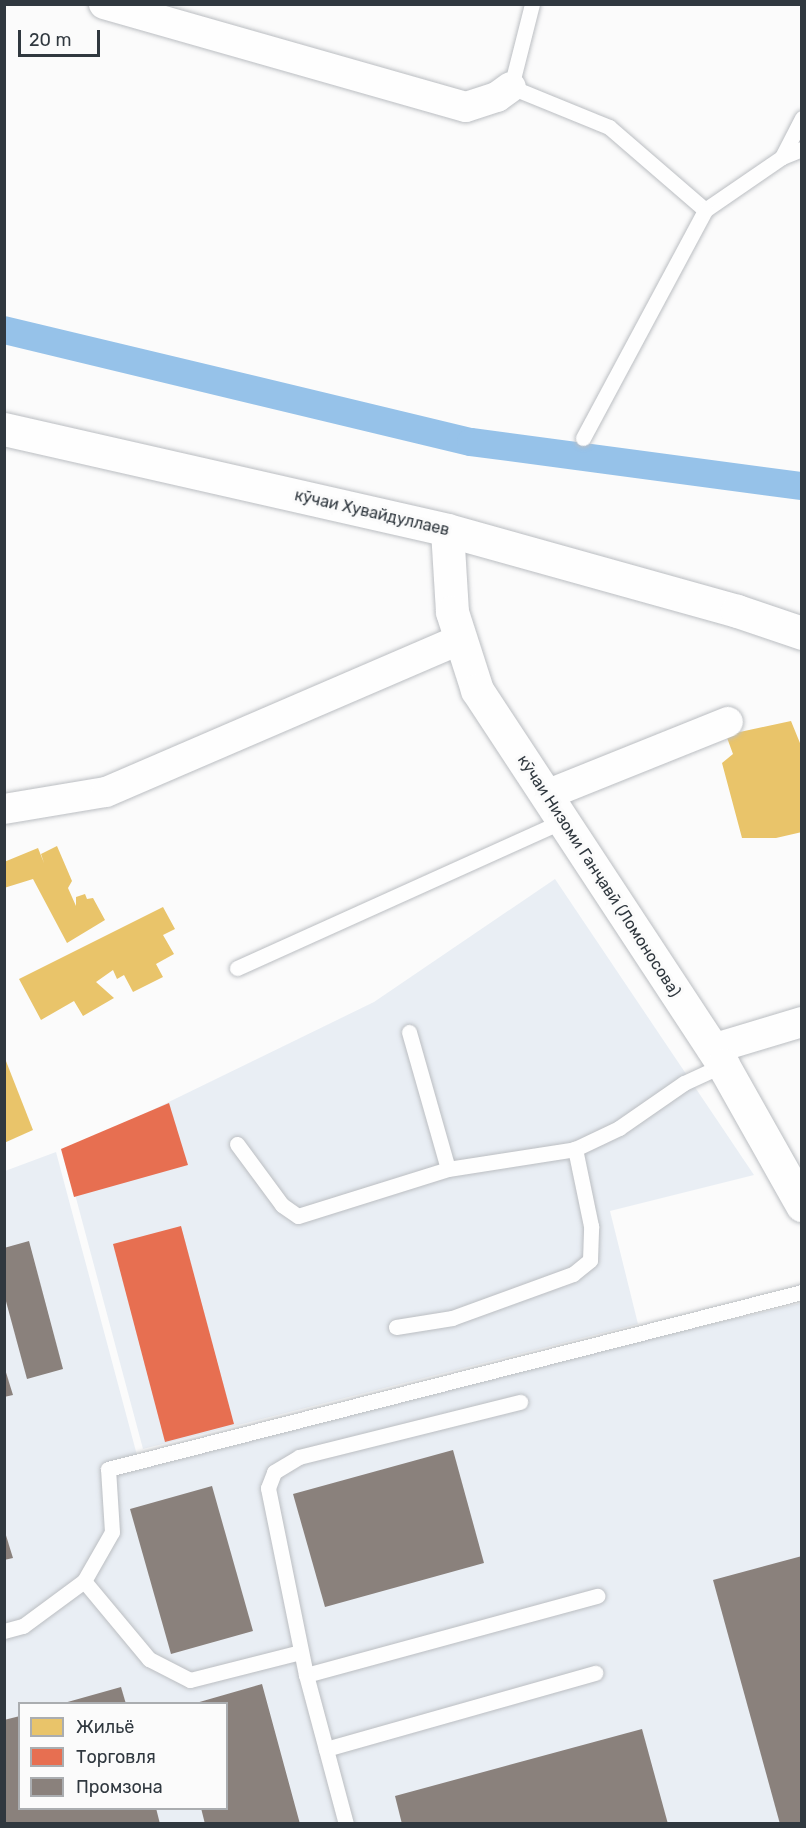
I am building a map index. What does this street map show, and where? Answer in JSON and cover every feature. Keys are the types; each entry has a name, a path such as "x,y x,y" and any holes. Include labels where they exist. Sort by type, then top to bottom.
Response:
{"street":[{"path":"104,4 466,107 497,97 511,87"},
{"name":"кӯчаи Хувайдуллаев","path":"4,429 447,530 736,611 801,633"},
{"name":"кӯчаи Низоми Ганҷавӣ (Ломоносова)","path":"447,530 452,612 477,690 718,1057 801,1205"},
{"name":"кӯчаи Хувайдуллаев","path":"736,611 801,612"},
{"path":"4,809 106,792 461,639"},
{"path":"555,808 728,722"},
{"path":"718,1057 801,1022"}],"lane":[{"path":"532,4 511,87 609,127 705,210"},
{"path":"782,157 801,118"},
{"path":"583,438 705,210 782,157 801,149"},
{"path":"237,968 555,808"},
{"path":"409,1032 448,1169"},
{"path":"237,1144 282,1205 298,1216 448,1169 574,1149 619,1128 718,1057"},
{"path":"396,1327 452,1318 573,1274 590,1260 591,1226 574,1149"},
{"path":"4,1631 23,1626 84,1581 112,1532 108,1469 801,1292"},
{"path":"346,1824 301,1652 268,1488 274,1472 299,1457 520,1402"},
{"path":"84,1581 149,1659 190,1680 301,1652"},
{"path":"306,1675 597,1596"},
{"path":"326,1749 595,1673"}],"shaded area":[{"path":"555,879 754,1175 610,1211 638,1324 143,1449 64,1153 374,1002"},
{"path":"56,1152 138,1459 801,1303 801,1823 5,1824 5,1171"}],"building: Жильё":[{"path":"791,721 802,748 802,832 776,838 742,838 722,763 733,754 726,735"},
{"path":"57,846 72,881 68,888 76,906 76,897 85,894 87,899 93,898 105,920 67,943 33,879 4,888 4,862 38,848 44,863 41,854"},
{"path":"163,907 175,929 163,935 174,954 156,964 163,977 133,992 124,975 117,979 113,970 96,982 114,998 83,1016 74,1001 41,1020 19,979"},
{"path":"4,1056 33,1130 4,1143"}],"building: Торговля":[{"path":"169,1103 188,1165 74,1197 61,1149"},
{"path":"181,1226 234,1424 165,1442 113,1244"}],"building: Промзона":[{"path":"29,1241 63,1369 27,1379 4,1294 4,1248"},
{"path":"4,1366 13,1395 4,1397"},
{"path":"453,1450 484,1563 325,1607 293,1494"},
{"path":"212,1486 253,1631 171,1654 130,1509"},
{"path":"4,1529 13,1558 4,1560"},
{"path":"802,1556 802,1824 780,1824 713,1580"},
{"path":"262,1684 300,1824 205,1824 202,1810 228,1810 228,1702 199,1702"},
{"path":"121,1687 125,1702 68,1702"},
{"path":"18,1716 18,1810 156,1810 160,1824 4,1824 4,1720"},
{"path":"642,1729 668,1824 402,1824 395,1796"}],"waterway":[{"path":"4,330 471,442 802,486"}]}
